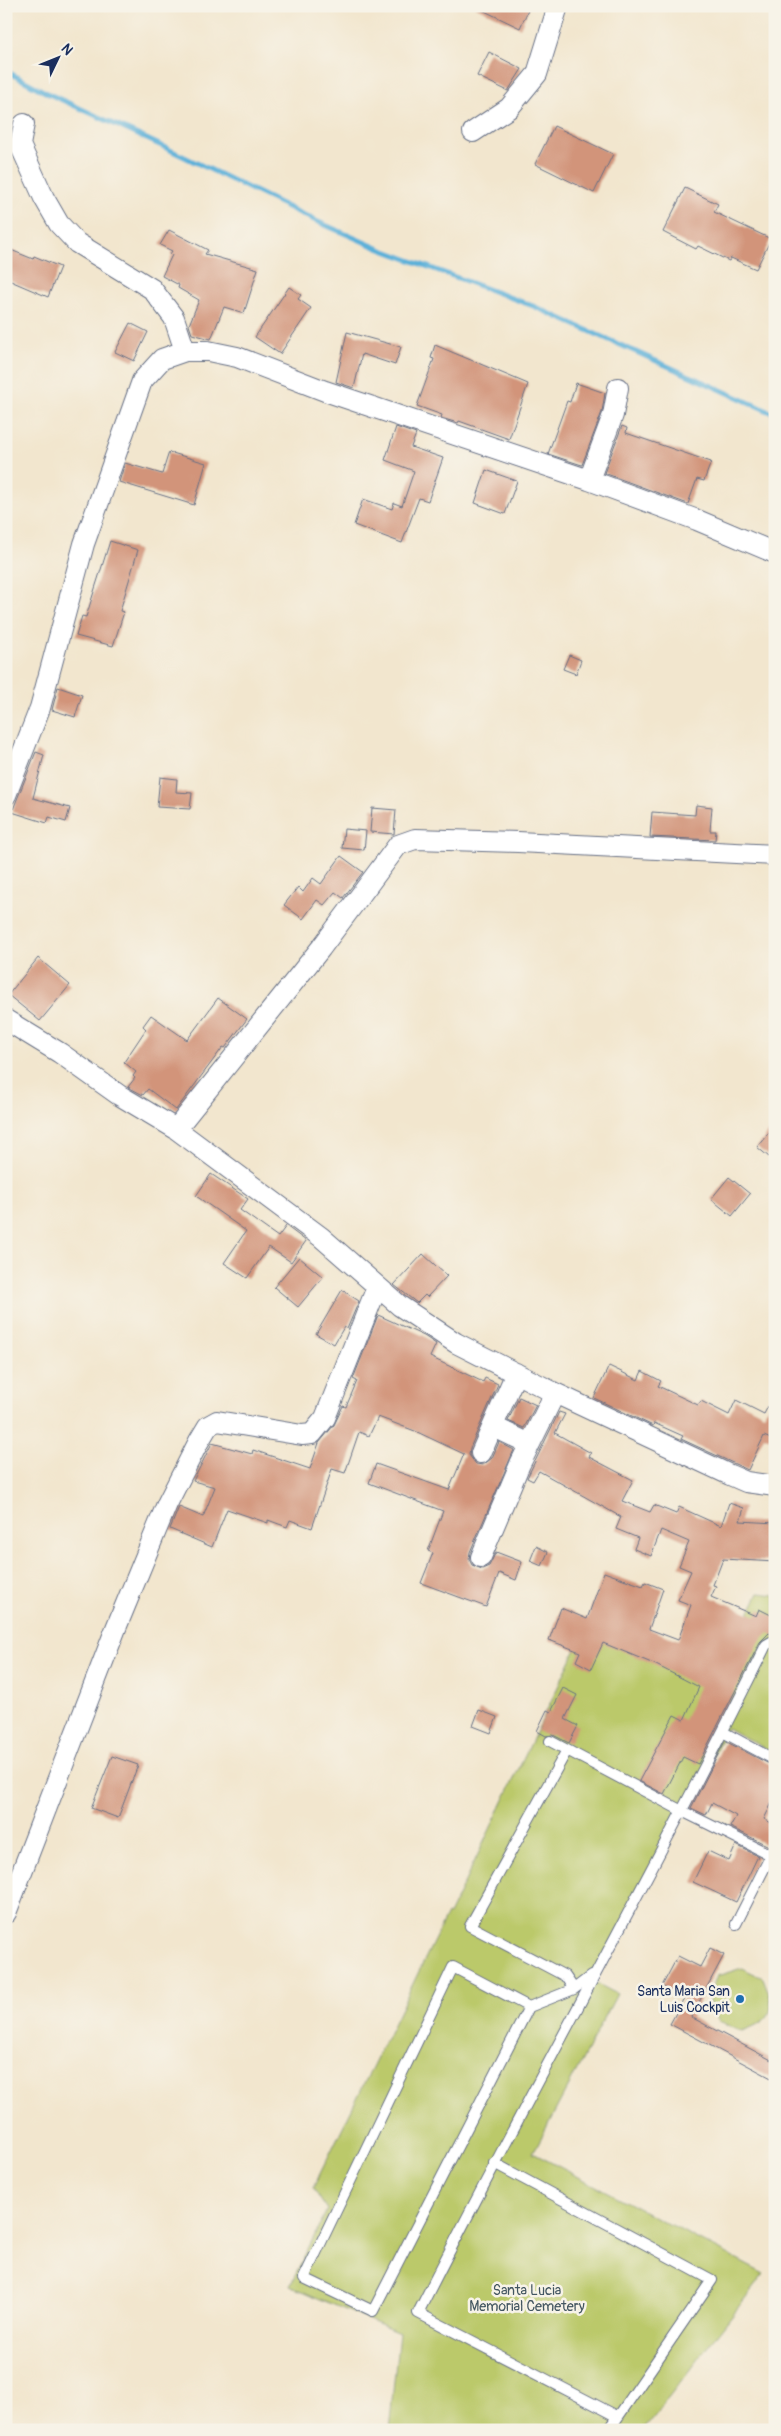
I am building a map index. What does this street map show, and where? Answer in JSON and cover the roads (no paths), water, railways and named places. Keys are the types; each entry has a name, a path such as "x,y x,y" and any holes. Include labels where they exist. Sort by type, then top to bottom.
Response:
{"street":[{"path":"473,132 509,108 537,74 558,6"},
{"path":"24,124 20,145 44,198 60,224 77,243 152,289 174,318 185,351"},
{"path":"6,795 40,708 84,544 142,381 162,359 185,351 208,350 237,357 325,391 590,480 697,520 775,553"},
{"path":"590,480 613,415 618,388"},
{"path":"176,1129 321,948 398,845 415,839 518,842 775,855"},
{"path":"6,1020 60,1052 119,1095 176,1129 321,1237 400,1306 456,1343 555,1393 746,1482 775,1486"},
{"path":"6,1913 116,1628 167,1504 199,1441 208,1426 217,1421 302,1435 312,1434 325,1418 377,1287"},
{"path":"481,1454 516,1373"},
{"path":"482,1557 530,1444 555,1393"},
{"path":"494,1427 530,1444"}],"lane":[{"path":"617,2416 418,2313 494,2163 682,1811 766,1645 771,1642 775,1643"},
{"path":"723,1732 775,1760"},
{"path":"550,1741 682,1811 773,1856 736,1924"},
{"path":"567,1750 470,1926 565,1976 574,1989"},
{"path":"529,2007 453,1967 304,2278 373,2312 529,2007 574,1989 594,1974"},
{"path":"494,2163 712,2280 609,2430"}],"waterway":[{"path":"6,71 49,94 164,147 316,221 380,249 533,306 775,414"}],"place":[{"name":"Santa Maria San Luis Cockpit","path":"740,1999"}],"park label":[{"name":"Santa Lucia Memorial Cemetery","path":"527,2298"}]}
